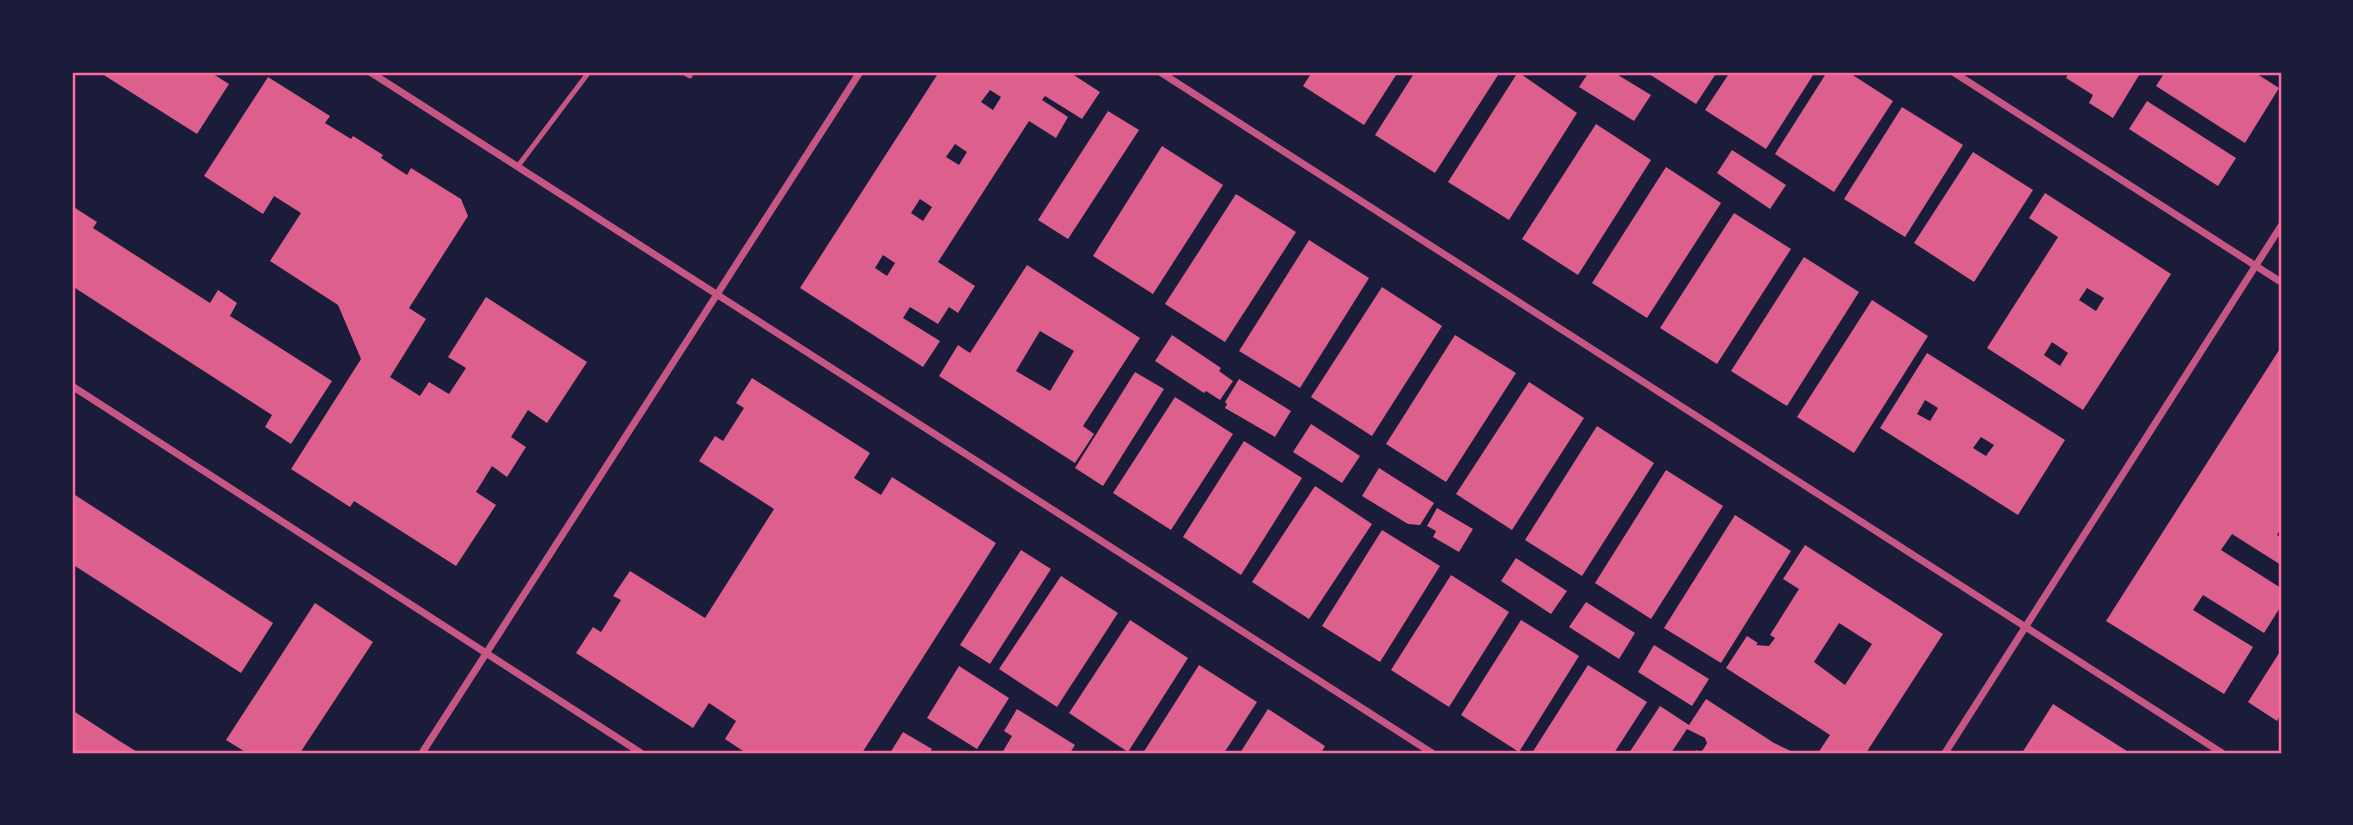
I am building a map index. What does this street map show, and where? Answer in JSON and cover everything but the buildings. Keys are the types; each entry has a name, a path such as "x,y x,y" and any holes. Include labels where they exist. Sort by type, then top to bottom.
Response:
{"street":[{"path":"370,72 1432,753"},
{"path":"422,753 860,72"},
{"path":"1160,72 2222,753"},
{"path":"1953,72 2281,282"},
{"path":"1945,753 2281,226"},
{"path":"72,386 641,753"}],"lane":[{"path":"518,166 589,72"},
{"path":"683,72 690,76"}]}
